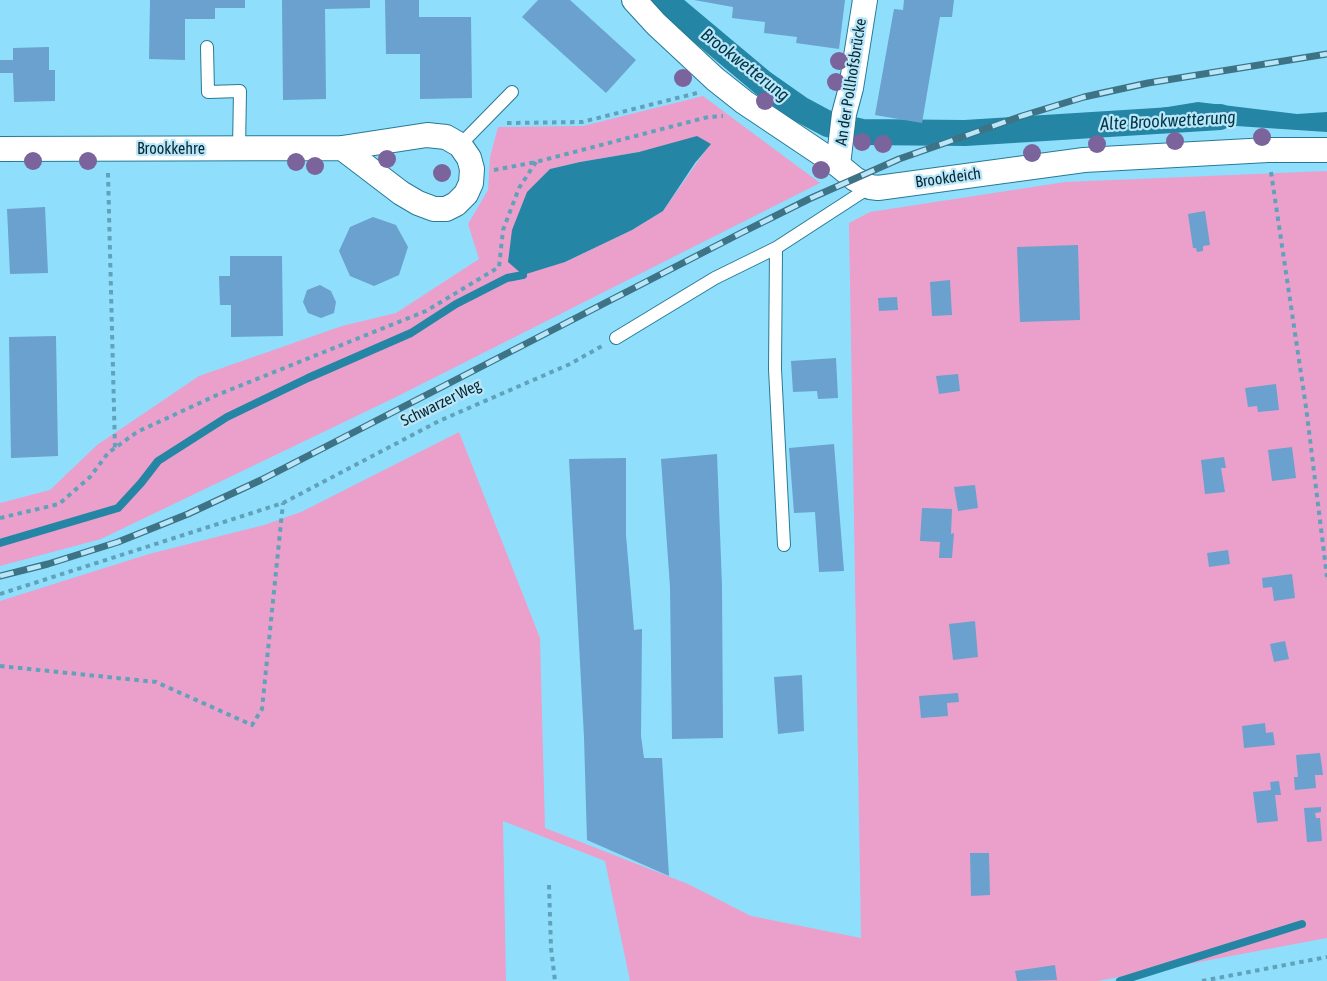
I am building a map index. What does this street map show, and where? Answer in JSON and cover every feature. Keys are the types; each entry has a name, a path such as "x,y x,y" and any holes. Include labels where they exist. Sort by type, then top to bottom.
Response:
{"street":[{"path":"634,0 656,24 715,79 744,102 870,187"},
{"name":"An der Pollhofsbrücke","path":"838,165 865,0"},
{"name":"Brookkehre","path":"0,149 342,148 427,135 446,137 460,145"},
{"path":"342,148 401,193 418,203 434,209 446,209 456,204 466,194 471,183 472,169 469,158 460,145"},
{"name":"Brookdeich","path":"870,187 878,188 1084,160 1268,150 1327,150"}],"lane":[{"path":"207,47 208,92 240,91 239,148"},
{"path":"460,145 512,92"},
{"path":"616,338 715,278 776,248 870,187"},
{"path":"776,248 775,369 784,545"}],"path":[{"path":"496,123 582,122 701,92 715,79"},
{"path":"472,169 500,171 708,117 733,116 744,102"},
{"path":"107,149 115,448"},
{"path":"1268,150 1306,406 1327,577"},
{"path":"0,518 59,504 90,477 108,453 137,432 217,395 426,311 499,267 503,230 519,188 536,162"},
{"name":"Schwarzer Weg","path":"0,594 284,503 439,421 570,363 616,338"},
{"path":"0,666 156,682 252,725 261,709 284,503"},
{"path":"549,885 551,948 555,981"},
{"path":"1202,981 1327,957"}],"shaded area":[{"path":"703,96 820,183 396,397 101,539 0,566 0,503 50,490 97,445 199,376 342,326 396,313 479,259 468,224 488,190 490,157 498,127 583,126","holes":["710,144 663,211 632,230 565,262 551,169 639,152"]},
{"path":"1327,171 1327,938 1098,981 630,981 605,861 503,821 506,981 0,981 0,601 149,554 264,525 301,512 459,432 540,638 545,828 688,884 751,916 861,938 849,223 870,212 1065,182"}],"water":[{"path":"1198,102 1297,114 1327,112 1327,132 1206,124 1149,110"},
{"path":"697,136 711,144 695,163 663,211 632,230 565,262 523,275 508,262 512,230 527,192 550,169 639,152"}],"building":[{"path":"150,0 245,0 245,8 215,8 215,19 185,19 185,60 149,59"},
{"path":"282,0 370,0 370,8 325,9 326,99 283,100"},
{"path":"385,0 419,0 419,17 471,17 472,98 420,99 420,54 386,54"},
{"path":"538,0 570,0 636,60 606,93 522,17"},
{"path":"694,0 845,0 839,49 796,43 797,37 764,33 765,22 732,18 733,7"},
{"path":"904,0 954,0 952,17 940,17 922,123 875,115 894,9 903,10"},
{"path":"49,47 49,70 55,70 55,101 14,102 13,73 0,73 0,60 13,60 13,48"},
{"path":"45,207 48,273 10,274 7,209"},
{"path":"1205,211 1210,245 1203,246 1203,251 1197,252 1196,248 1193,248 1188,214"},
{"path":"373,217 396,225 408,247 399,275 374,286 350,276 339,251 350,227"},
{"path":"1078,245 1080,320 1020,322 1017,247"},
{"path":"230,256 282,256 283,336 231,337 231,305 220,305 219,276 230,276"},
{"path":"950,280 952,315 932,316 930,282"},
{"path":"320,285 331,291 336,302 334,313 321,318 308,313 303,302 307,290"},
{"path":"897,297 898,310 879,311 878,298"},
{"path":"56,336 58,456 11,458 9,337"},
{"path":"836,358 838,398 818,399 817,391 793,392 791,361"},
{"path":"958,374 960,391 939,394 936,376"},
{"path":"1276,384 1279,410 1258,412 1257,406 1248,407 1245,388"},
{"path":"834,444 844,571 819,572 815,512 794,513 789,448"},
{"path":"1292,447 1296,478 1272,481 1268,450"},
{"path":"717,454 722,586 723,738 672,739 670,587 661,459"},
{"path":"1224,457 1226,468 1221,468 1225,492 1205,494 1201,460"},
{"path":"626,458 626,535 634,630 642,629 641,736 644,758 662,758 669,876 587,840 584,737 569,459"},
{"path":"975,485 978,508 958,511 954,487"},
{"path":"922,508 952,509 951,534 954,533 952,558 939,558 940,542 920,541"},
{"path":"1228,550 1230,564 1209,567 1207,553"},
{"path":"1292,574 1295,598 1274,601 1272,587 1263,588 1262,578"},
{"path":"975,621 978,657 953,660 949,624"},
{"path":"1285,641 1289,659 1274,662 1270,644"},
{"path":"802,675 804,731 778,734 774,677"},
{"path":"958,693 959,702 947,703 948,716 921,718 919,696"},
{"path":"1265,723 1266,733 1273,732 1275,745 1244,748 1242,726"},
{"path":"1320,753 1323,775 1315,775 1316,788 1295,790 1294,777 1298,777 1296,755"},
{"path":"1279,781 1281,795 1275,795 1278,821 1257,823 1253,792 1271,790 1270,782"},
{"path":"1321,807 1321,812 1315,813 1316,818 1320,818 1322,841 1307,842 1304,808"},
{"path":"970,853 989,853 990,895 971,896"},
{"path":"1055,965 1057,980 1017,981 1015,971"}],"waterway":[{"name":"Brookwetterung","path":"664,0 763,83 800,109 828,124 862,132 965,133 1220,117"},
{"path":"0,543 118,508 158,461 227,417 308,378 411,333 456,304 507,278 523,275"},
{"path":"1120,981 1302,924"}],"railway":[{"path":"0,576 118,542 188,514 261,480 809,199 899,159 1084,97 1148,83 1327,54"}],"water label":[{"name":"Alte Brookwetterung","path":"1168,121"}]}
